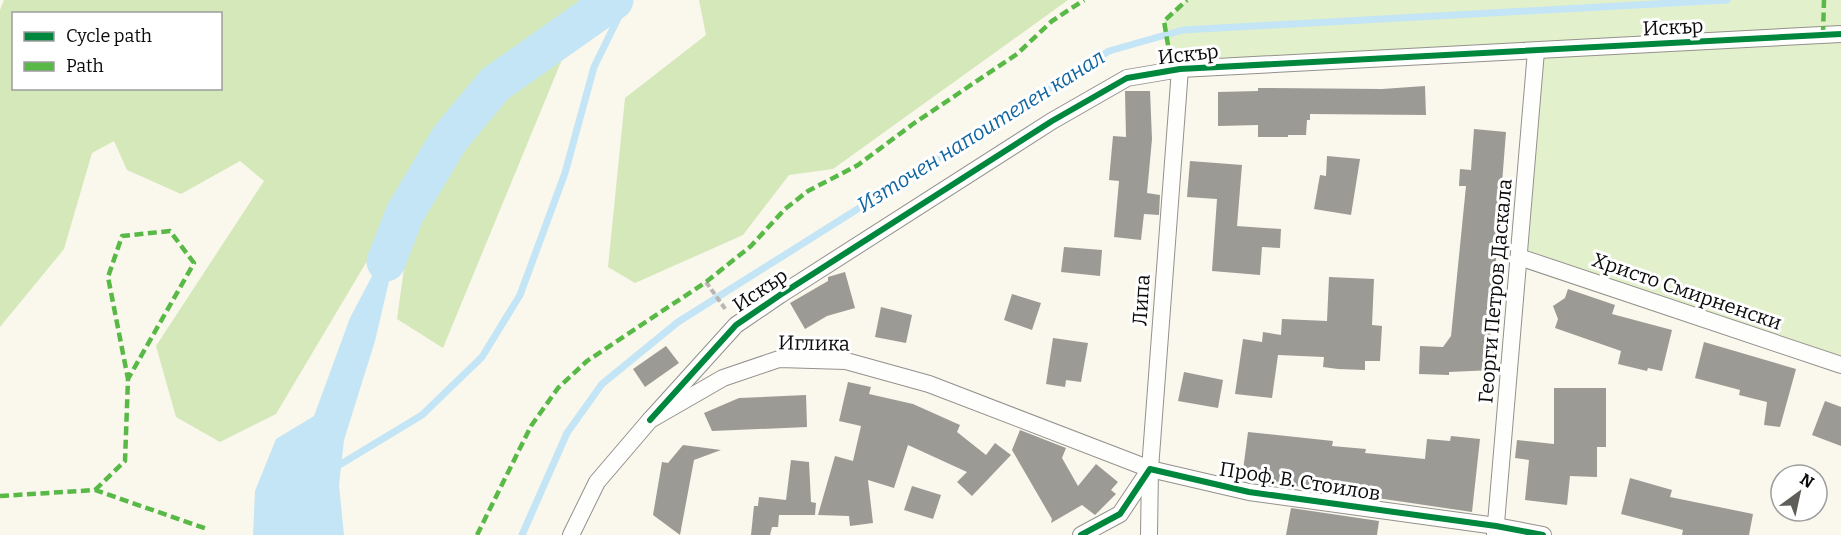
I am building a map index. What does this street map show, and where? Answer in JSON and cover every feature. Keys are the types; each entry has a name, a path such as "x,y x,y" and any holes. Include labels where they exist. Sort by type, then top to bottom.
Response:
{"street":[{"name":"Искър","path":"650,420 736,325 1052,121 1126,78 1180,69 1841,34"},
{"name":"Георги Петров Даскала","path":"1496,531 1536,51"},
{"name":"Липа","path":"1149,535 1150,470 1180,69"},
{"name":"Христо Смирненски","path":"1519,257 1841,365"},
{"name":"Иглика","path":"571,535 597,482 650,420 723,378 778,359 846,361 929,384 1150,470"},
{"name":"Проф. В. Стоилов","path":"1150,470 1249,492 1496,531 1543,535"},
{"path":"1081,535 1120,514 1150,470"}],"path":[{"path":"706,282 727,311"}],"green space":[{"path":"4,0 594,0 575,28 443,348 397,319 410,225 392,219 276,414 220,442 176,417 156,346 264,181 240,161 181,194 127,170 114,141 92,153 64,249 0,327 0,10"},
{"path":"699,0 1068,0 833,169 789,175 743,235 635,283 608,267 625,98 706,35"},
{"path":"1187,0 1841,0 1841,365 1519,257 1536,51 1180,69 1169,51 1164,21"}],"water":[{"path":"405,213 375,341 344,440 339,485 344,535 253,535 255,491 276,439 314,416 350,318"}],"building":[{"path":"1425,86 1426,115 1310,114 1310,120 1307,120 1306,135 1288,135 1288,137 1258,137 1258,125 1218,126 1218,92 1258,91 1258,88 1382,89"},
{"path":"1125,91 1150,91 1152,139 1147,193 1160,195 1159,215 1144,214 1141,240 1114,237 1119,181 1109,180 1113,136 1126,137"},
{"path":"1474,129 1506,132 1489,350 1494,350 1493,370 1449,372 1449,375 1419,374 1420,346 1443,347 1451,336 1466,186 1459,186 1460,169 1471,170"},
{"path":"1327,156 1360,159 1351,215 1314,209 1320,175 1326,176"},
{"path":"1190,161 1242,165 1237,226 1281,229 1280,248 1262,247 1260,275 1212,271 1217,199 1187,197"},
{"path":"1064,247 1102,250 1100,276 1061,272"},
{"path":"845,272 855,308 827,316 805,329 790,303 828,281 828,277"},
{"path":"1329,277 1374,279 1372,325 1382,326 1380,361 1365,361 1365,370 1338,369 1323,367 1324,357 1278,355 1272,398 1235,394 1243,339 1262,342 1263,332 1281,335 1282,319 1327,321"},
{"path":"1568,289 1615,305 1612,314 1672,330 1662,371 1648,368 1647,371 1618,364 1621,351 1555,328 1558,319 1553,306 1565,298"},
{"path":"1012,294 1041,303 1032,330 1004,320"},
{"path":"881,307 912,315 906,343 875,337"},
{"path":"1053,338 1088,343 1081,382 1066,380 1065,387 1046,384"},
{"path":"1704,342 1796,369 1780,427 1764,425 1767,402 1739,395 1740,390 1695,378"},
{"path":"666,346 679,363 645,387 633,369"},
{"path":"1184,372 1223,380 1218,408 1178,401"},
{"path":"848,382 871,387 869,394 913,404 960,425 957,432 986,455 995,443 1011,455 972,496 957,482 967,472 908,445 894,488 868,480 873,523 850,526 849,516 818,515 835,456 853,461 861,426 839,421"},
{"path":"1554,388 1606,388 1606,447 1597,447 1597,477 1570,476 1567,505 1525,500 1529,460 1515,458 1517,440 1554,444"},
{"path":"806,395 807,427 712,431 704,413 739,398"},
{"path":"1825,401 1841,407 1841,446 1812,435"},
{"path":"1020,430 1066,448 1062,458 1078,486 1096,464 1118,482 1111,490 1116,494 1095,515 1082,505 1051,523 1052,519 1012,450"},
{"path":"1248,432 1333,441 1332,446 1366,449 1365,453 1425,459 1427,439 1450,441 1451,436 1480,439 1472,512 1242,478"},
{"path":"683,445 721,450 694,460 680,535 653,515 662,462 668,463"},
{"path":"791,460 809,462 811,502 816,503 815,515 779,515 778,527 772,527 770,535 751,535 754,506 758,506 759,497 786,500"},
{"path":"1630,478 1672,490 1670,497 1753,514 1749,535 1682,535 1683,530 1621,514"},
{"path":"912,486 941,495 933,519 904,510"},
{"path":"1291,508 1379,521 1377,535 1286,535"}],"waterway":[{"name":"Искър","path":"386,262 405,213 450,138 495,84 614,0"},
{"path":"336,467 422,415 482,357 520,295 565,173 594,67 627,0"},
{"name":"Източен напоителен канал","path":"522,535 567,433 602,384 678,322 1109,51 1183,30 1727,0"}],"marked path":[{"path":"477,535 531,426 558,388 587,361 706,282 751,246 785,209 808,191 858,165 913,124 1017,54 1052,21 1084,0"},
{"path":"1180,69 1169,51 1164,21 1187,0"},
{"path":"1823,35 1824,0"},
{"path":"95,490 125,461 128,379 194,263 170,231 122,236 108,277 128,379"},
{"path":"0,496 95,490 207,529"}],"cycle path":[{"path":"650,420 736,325 1052,121 1127,78 1180,69 1841,34"},
{"path":"1081,535 1120,514 1150,469 1249,492 1496,526 1543,535"}]}
